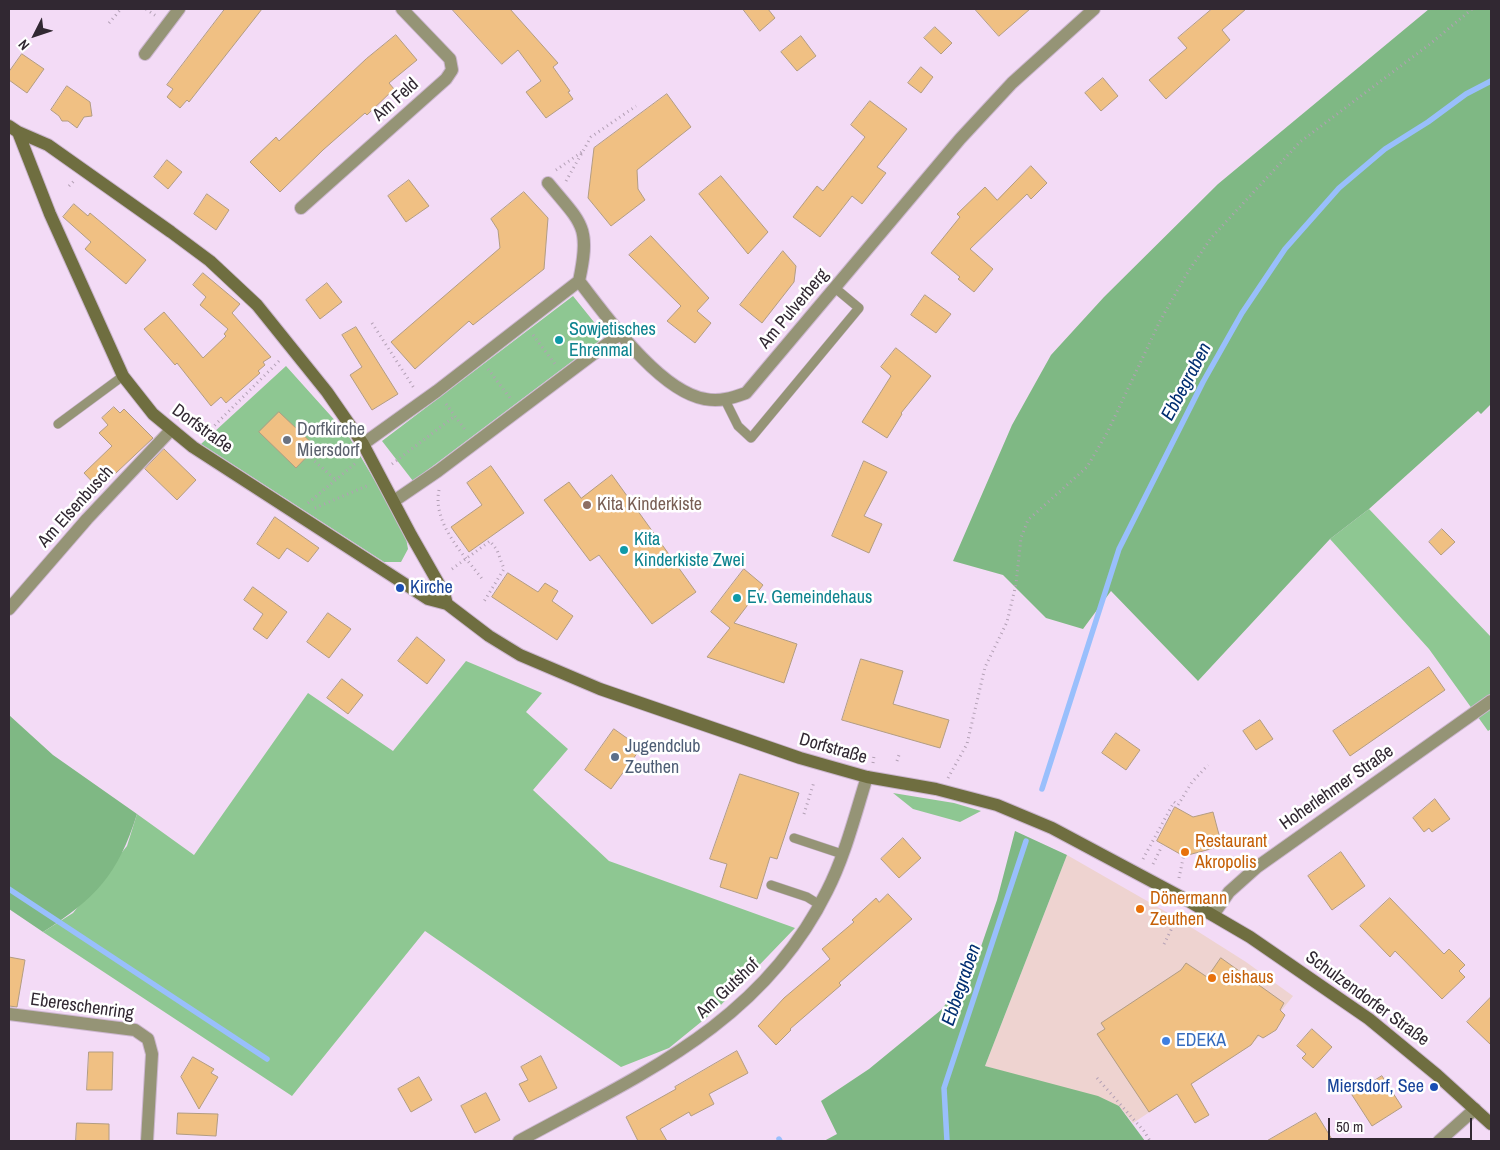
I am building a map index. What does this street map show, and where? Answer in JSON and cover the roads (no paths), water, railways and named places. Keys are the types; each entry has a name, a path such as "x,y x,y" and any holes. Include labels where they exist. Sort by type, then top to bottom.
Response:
{"main road":[{"name":"Dorfstraße","path":"13,129 48,145 210,261 257,305 327,392 366,449 444,593 447,604"},
{"name":"Dorfstraße","path":"13,129 123,376 153,414 170,431 193,447 303,512 428,599 447,604 503,646 552,670 709,727 867,777 936,789 1014,811 1093,849 1213,915"},
{"name":"Schulzendorfer Straße","path":"1213,915 1369,1019 1437,1075 1491,1124"}],"street":[{"path":"145,54 179,9"},
{"name":"Am Feld","path":"301,208 446,78 452,70 450,59 402,9"},
{"name":"Am Pulverberg","path":"579,281 620,334 664,377 680,389 704,400 725,400 746,393 960,139 1012,83 1056,41 1094,9"},
{"path":"366,449 422,402 579,281 585,254 584,232 579,222 551,187"},
{"path":"394,501 476,443 620,334"},
{"name":"Am Elsenbusch","path":"9,609 87,519 170,431"},
{"name":"Hoherlehmer Straße","path":"1213,915 1229,892 1258,867 1491,701"},
{"name":"Am Gutshof","path":"519,1141 671,1058 725,1019 764,981 794,946 820,904 836,873 867,777"},
{"name":"Ebereschenring","path":"9,1014 135,1030 148,1039 152,1054 147,1141"},
{"path":"1439,1141 1461,1124 1475,1109"}],"lane":[{"path":"725,400 738,426 752,438 859,308 835,288"},
{"path":"58,424 123,376"},
{"path":"794,838 842,854"},
{"path":"771,885 807,897 820,904"}],"waterway":[{"name":"Ebbegraben","path":"1042,789 1119,549 1203,382 1242,313 1285,249 1339,188 1385,149 1428,122 1466,94 1491,81"},
{"name":"Ebbegraben","path":"947,1141 944,1088 1026,841"},
{"path":"9,889 267,1059"}],"place":[{"name":"Sowjetisches Ehrenmal","path":"559,340"},
{"name":"Dorfkirche Miersdorf","path":"287,440"},
{"name":"Kita Kinderkiste","path":"587,505"},
{"name":"Kita Kinderkiste Zwei","path":"624,550"},
{"name":"Kirche","path":"400,588"},
{"name":"Ev. Gemeindehaus","path":"737,598"},
{"name":"Jugendclub Zeuthen","path":"615,757"},
{"name":"Restaurant Akropolis","path":"1185,852"},
{"name":"Dönermann Zeuthen","path":"1140,909"},
{"name":"eishaus","path":"1212,978"},
{"name":"EDEKA","path":"1166,1041"},
{"name":"Miersdorf, See","path":"1434,1087"}]}
